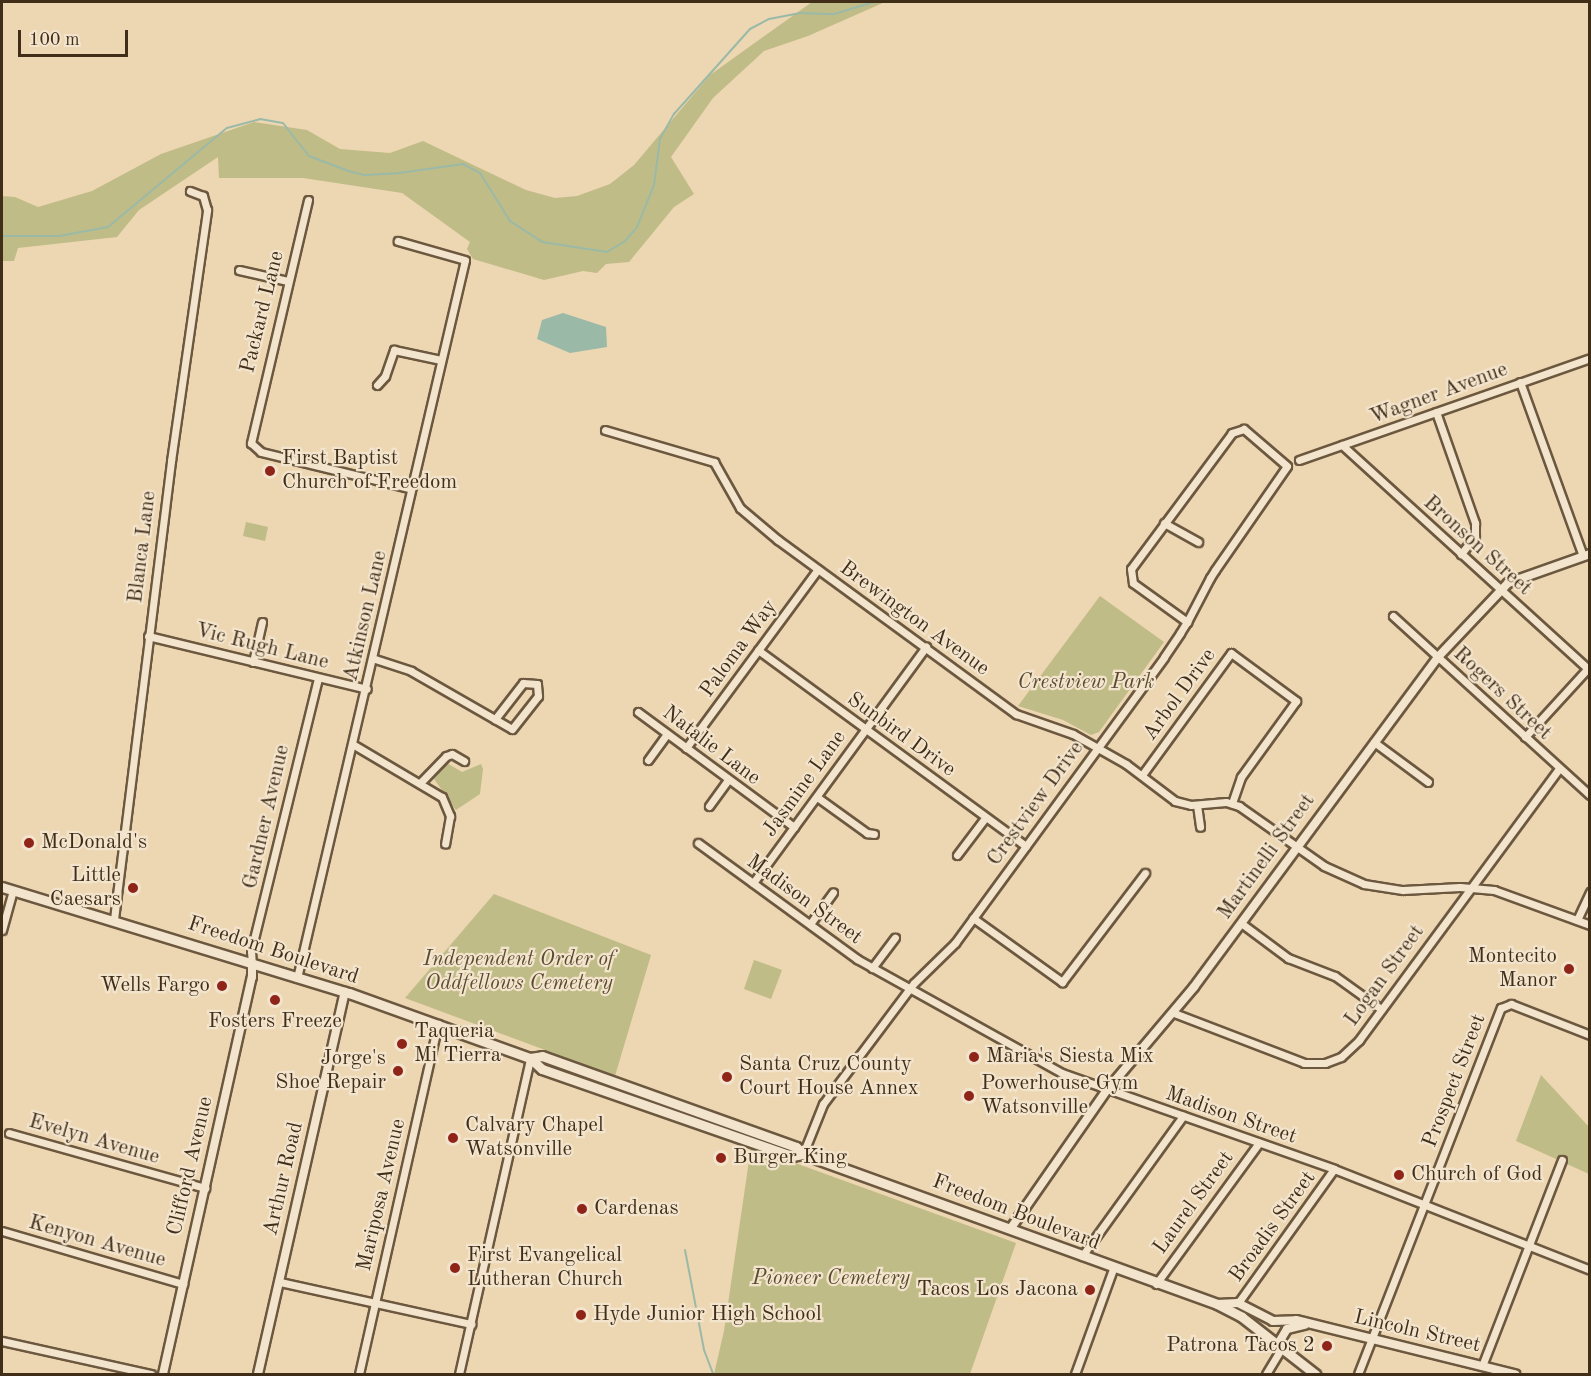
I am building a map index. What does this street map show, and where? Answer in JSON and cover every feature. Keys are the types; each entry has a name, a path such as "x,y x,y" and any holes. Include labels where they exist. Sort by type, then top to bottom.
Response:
{"main road":[{"name":"Freedom Boulevard","path":"2,887 114,919 345,992 530,1058 542,1069 792,1156 803,1154 1011,1228 1113,1269 1217,1304 1242,1317 1315,1374"}],"street":[{"name":"Blanca Lane","path":"114,919 148,636 207,210 203,196 190,191"},
{"name":"Packard Lane","path":"308,200 251,432 252,446 261,452 409,489"},
{"name":"Atkinson Lane","path":"297,978 375,659 409,489 465,260 398,241"},
{"path":"238,270 288,281"},
{"path":"376,385 385,376 394,350 441,360"},
{"name":"Wagner Avenue","path":"1299,460 1590,358"},
{"path":"1520,382 1586,555"},
{"path":"1436,412 1475,523 1475,536 1461,554"},
{"name":"Crestview Drive","path":"803,1154 823,1104 909,989 950,949 1098,748 1187,622 1215,570 1287,466 1240,425 1164,523"},
{"name":"Brewington Avenue","path":"605,430 714,462 740,508 818,569 1016,714 1066,730 1142,775 1175,801 1197,805 1232,803"},
{"name":"Bronson Street","path":"1342,445 1589,669"},
{"path":"1187,622 1133,583 1127,576 1164,523 1198,542"},
{"name":"Martinelli Street","path":"1011,1228 1107,1090 1174,1013 1438,657 1508,583 1586,555"},
{"name":"Paloma Way","path":"686,748 818,569"},
{"name":"Rogers Street","path":"1393,616 1590,795"},
{"path":"253,662 262,622"},
{"name":"Vic Rugh Lane","path":"148,636 367,689"},
{"name":"Jasmine Lane","path":"753,883 926,647"},
{"name":"Sunbird Drive","path":"758,650 1026,846"},
{"name":"Arbol Drive","path":"1142,775 1231,653 1296,701 1241,777 1232,803"},
{"path":"375,659 411,670 512,729 538,696 538,686 532,682 524,683 495,719"},
{"path":"1525,736 1589,669"},
{"name":"Gardner Avenue","path":"252,964 252,949 318,678"},
{"name":"Natalie Lane","path":"638,712 794,827"},
{"path":"648,760 667,734"},
{"path":"1374,742 1428,782"},
{"path":"354,744 439,794 448,807 445,844"},
{"path":"421,783 446,756 452,754 464,761"},
{"name":"Logan Street","path":"1174,1013 1304,1063 1318,1064 1350,1050 1559,769"},
{"path":"709,807 728,780"},
{"path":"817,797 867,833 874,834"},
{"path":"1232,803 1333,871 1375,886 1412,891 1471,887 1505,892 1590,925"},
{"path":"1197,805 1200,827"},
{"path":"957,855 985,818"},
{"name":"Madison Street","path":"698,843 872,968 1062,1072 1107,1090 1334,1169 1590,1270"},
{"path":"973,918 1062,982 1145,873"},
{"path":"2,930 14,890"},
{"path":"810,924 833,892"},
{"path":"1577,920 1590,892"},
{"path":"1241,923 1288,958 1335,976 1381,1009"},
{"path":"872,968 895,938"},
{"name":"Clifford Avenue","path":"163,1374 252,977 252,964"},
{"name":"Arthur Road","path":"258,1374 345,992"},
{"name":"Prospect Street","path":"1358,1374 1496,1019 1508,1004 1589,1032"},
{"name":"Mariposa Avenue","path":"359,1374 438,1024"},
{"path":"459,1374 530,1058"},
{"path":"1082,1256 1184,1116"},
{"name":"Evelyn Avenue","path":"9,1133 205,1188"},
{"name":"Laurel Street","path":"1156,1284 1259,1143"},
{"path":"1482,1366 1562,1160"},
{"name":"Broadis Street","path":"1238,1303 1334,1169"},
{"name":"Kenyon Avenue","path":"2,1231 183,1284"},
{"path":"1075,1374 1113,1269"},
{"path":"280,1282 471,1324"},
{"name":"Freedom Boulevard","path":"1217,1304 1238,1303 1276,1322"},
{"name":"Lincoln Street","path":"1276,1322 1293,1320 1515,1374"},
{"path":"1266,1374 1288,1328 1311,1325"},
{"path":"2,1341 152,1374"}],"green space":[{"path":"812,2 885,2 808,36 764,51 713,98 671,157 694,194 674,207 629,262 606,264 597,273 583,271 544,280 473,259 467,249 470,242 402,193 303,178 219,178 218,157 139,210 117,237 18,248 14,261 2,261 2,196 15,197 38,207 92,191 161,154 254,122 307,130 340,149 390,153 423,141 526,190 555,198 577,196 610,184 634,165 710,75"},
{"path":"246,522 268,527 265,541 243,536"},
{"name":"Crestview Park","path":"1100,596 1164,642 1099,732 1091,735 1063,720 1018,706"},
{"path":"447,763 462,772 481,764 483,769 480,794 456,810 434,779"},
{"name":"Independent Order of Oddfellows Cemetery","path":"494,894 651,955 615,1076 405,998"},
{"path":"754,960 782,970 771,999 744,989"},
{"path":"1541,1075 1589,1127 1589,1174 1516,1141"},
{"name":"Pioneer Cemetery","path":"751,1147 1016,1243 970,1374 714,1374 724,1331"}],"shaded area":[{"path":"563,313 606,327 607,347 570,353 537,339 542,320"}],"waterway":[{"path":"2,236 59,236 108,227 227,128 260,119 283,123 309,156 364,175 399,173 463,164 480,173 510,221 542,242 607,252 625,241 637,227 654,185 660,139 674,114 750,29 769,19 800,13 834,14 874,2"},
{"path":"685,1250 704,1350 713,1374"}],"place":[{"name":"First Baptist Church of Freedom","path":"270,471"},
{"name":"McDonald's","path":"29,843"},
{"name":"Little Caesars","path":"133,888"},
{"name":"Montecito Manor","path":"1569,969"},
{"name":"Wells Fargo","path":"222,986"},
{"name":"Fosters Freeze","path":"275,1000"},
{"name":"Taqueria Mi Tierra","path":"402,1044"},
{"name":"Maria's Siesta Mix","path":"974,1057"},
{"name":"Jorge's Shoe Repair","path":"398,1071"},
{"name":"Santa Cruz County Court House Annex","path":"727,1077"},
{"name":"Powerhouse Gym Watsonville","path":"969,1096"},
{"name":"Calvary Chapel Watsonville","path":"453,1138"},
{"name":"Burger King","path":"721,1158"},
{"name":"Church of God","path":"1399,1175"},
{"name":"Cardenas","path":"582,1209"},
{"name":"First Evangelical Lutheran Church","path":"455,1268"},
{"name":"Tacos Los Jacona","path":"1090,1290"},
{"name":"Hyde Junior High School","path":"581,1315"},
{"name":"Patrona Tacos 2","path":"1327,1346"}]}
